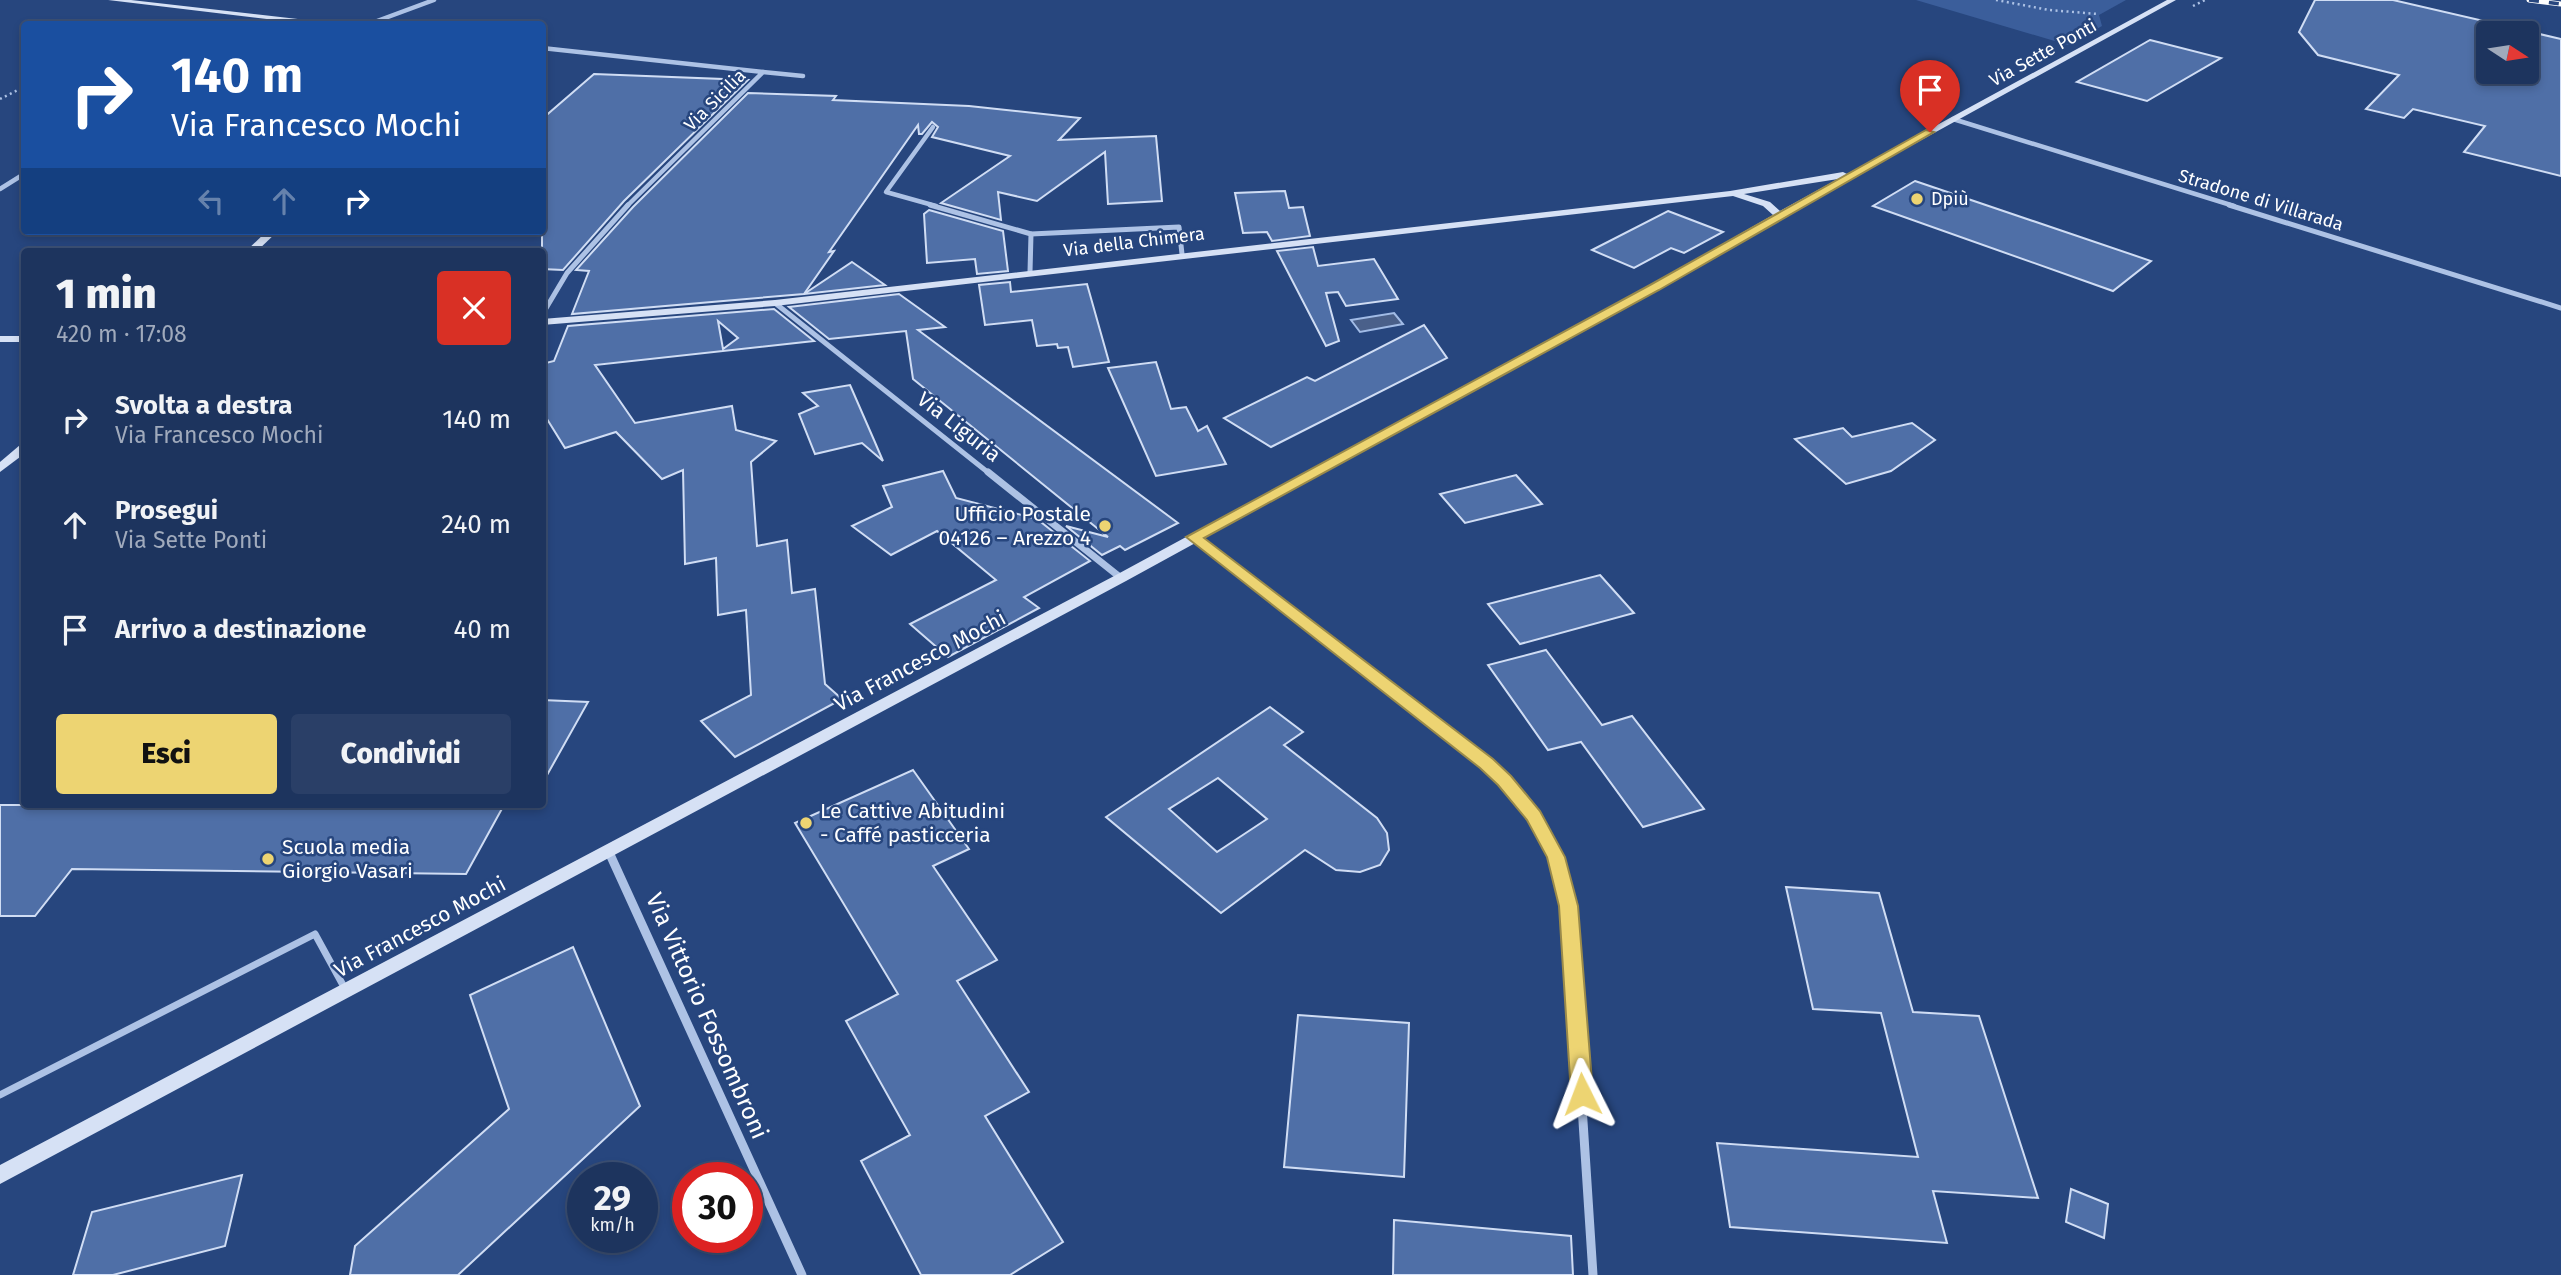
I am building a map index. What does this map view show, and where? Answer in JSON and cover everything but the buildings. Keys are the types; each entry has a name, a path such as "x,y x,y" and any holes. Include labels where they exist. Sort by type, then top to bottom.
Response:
{"main road":[{"path":"112,0 277,21"},
{"name":"Via Sette Ponti","path":"1855,173 2172,0"},
{"name":"Via della Chimera","path":"546,322 775,303 1182,254 1730,194 1855,173"},
{"name":"Via Francesco Mochi","path":"0,1175 1121,578 1643,294 1855,173"},
{"name":"Via della Chimera","path":"1730,194 1766,203 1778,216"},
{"path":"254,248 269,235"},
{"path":"0,339 21,339"},
{"path":"0,468 21,450"}],"street":[{"path":"377,21 433,0"},
{"name":"Via Sicilia","path":"546,48 763,72"},
{"path":"763,72 803,76"},
{"name":"Via Sicilia","path":"546,308 567,272 614,220 763,72"},
{"name":"Stradone di Villarada","path":"1953,119 2561,308"},
{"path":"933,127 886,192 1031,234 1180,227 1182,254"},
{"path":"0,189 21,176"},
{"path":"1030,272 1031,234"},
{"name":"Via Liguria","path":"775,303 1121,578"},
{"path":"1194,537 1486,764 1519,797 1545,835 1563,877 1570,917 1593,1275"},
{"name":"Via Vittorio Fossombroni","path":"608,850 802,1275"}],"lane":[{"path":"0,1095 315,934 346,990"}],"path":[{"path":"1996,0 2080,14 2148,13"},
{"path":"0,99 21,88"}],"shaded area":[{"path":"1916,0 2126,0 2099,15 2102,26 2068,45"},
{"path":"1394,313 1403,324 1360,332 1351,320"}],"railway":[{"path":"2529,0 2561,4"}],"place":[{"name":"Dpiù","path":"1917,199"},
{"name":"Ufficio Postale 04126 – Arezzo 4","path":"1105,526"},
{"name":"Le Cattive Abitudini - Caffé pasticceria","path":"806,823"},
{"name":"Scuola media Giorgio Vasari","path":"268,859"}],"route":[{"path":"1582,1094 1569,906 1556,857 1534,816 1504,780 1486,764 1194,537 1655,287 1930,132"}]}
